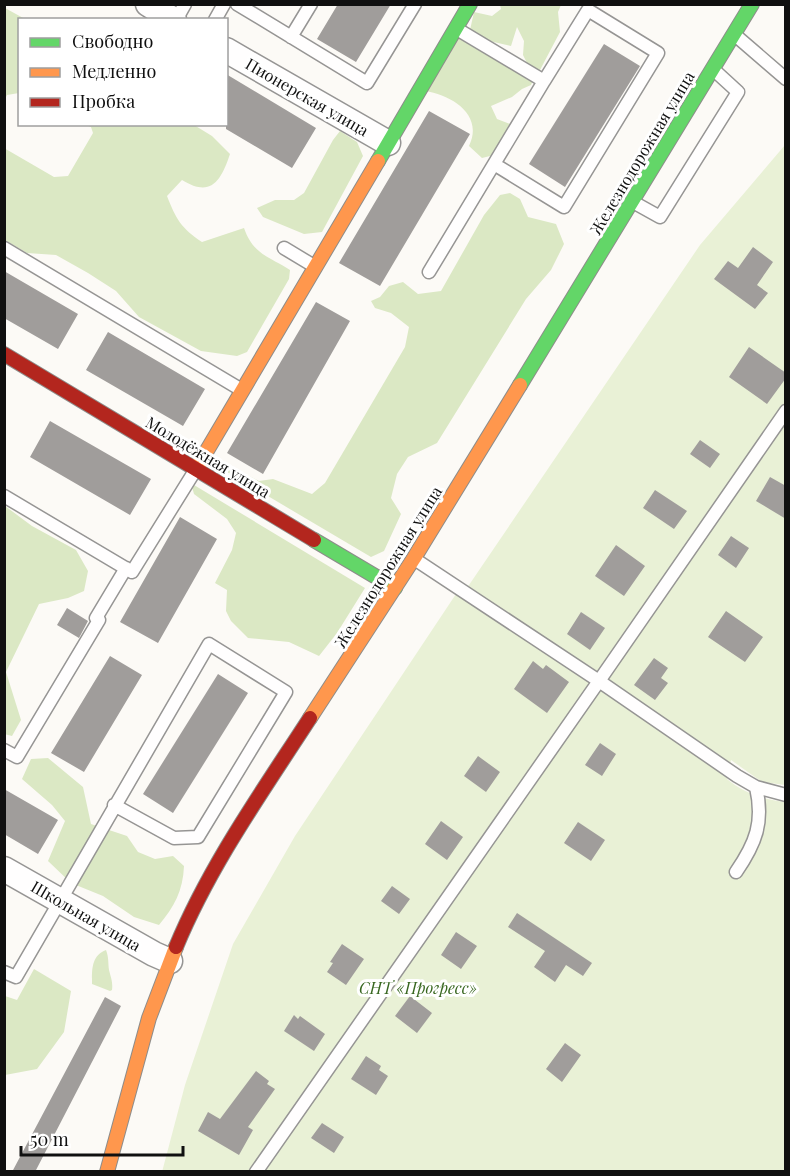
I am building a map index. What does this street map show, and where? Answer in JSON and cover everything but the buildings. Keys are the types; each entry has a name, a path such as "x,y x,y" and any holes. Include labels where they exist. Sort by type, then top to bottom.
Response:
{"main road":[{"path":"196,469 470,4"},
{"name":"Железнодорожная улица","path":"109,1171 149,1018 189,916 238,829 414,558 752,4"},
{"name":"Молодёжная улица","path":"4,354 395,588"}],"street":[{"path":"148,4 172,18"},
{"name":"Пионерская улица","path":"228,51 388,143"},
{"name":"Школьная улица","path":"4,869 170,961"}],"lane":[{"path":"176,18 185,4"},
{"path":"216,18 224,4"},
{"path":"237,4 367,83 415,4"},
{"path":"291,37 310,4"},
{"path":"429,272 494,164 544,81 590,7 658,52 564,207 494,164"},
{"path":"456,28 544,81"},
{"path":"735,34 786,79"},
{"path":"632,201 660,216 738,92 713,69"},
{"path":"4,248 242,390"},
{"path":"284,248 315,267"},
{"path":"256,1172 786,411"},
{"path":"4,496 132,572 196,469"},
{"path":"414,558 737,776 756,787 786,795"},
{"path":"4,750 17,757 99,620 96,618 126,568"},
{"path":"4,972 16,977 114,805 209,644 286,692 198,837 174,838 114,805"},
{"path":"736,872 747,856 760,823 756,787"},
{"path":"138,1013 151,981 170,961"}],"green space":[{"path":"500,5 561,5 558,12 560,32 540,70 529,67 523,55 524,41 517,27 511,46 485,40 470,30 474,12 492,16 501,9"},
{"path":"5,8 23,18 18,18 18,93 7,95 5,99"},
{"path":"456,35 533,80 531,85 512,97 491,106 497,119 513,125 494,155 482,158 469,146 473,135 472,125 463,108 445,97 425,91"},
{"path":"88,126 196,126 212,136 230,154 223,172 214,184 200,187 182,180 167,196 180,222 202,242 244,228 257,249 290,270 289,279 247,352 237,356 201,351 139,317 116,291 88,273 56,255 27,253 5,240 4,148 54,177 68,176 93,133"},
{"path":"340,131 357,142 363,156 322,232 304,234 263,217 257,208 275,200 294,200 304,193"},
{"name":"СНТ «Прогресс»","path":"785,145 785,785 762,782 731,760 727,779 755,795 785,802 785,1171 162,1172 185,1085 233,944 295,836 456,594 469,585 700,245"},
{"path":"510,193 520,199 528,217 556,224 564,244 551,270 526,299 437,443 408,457 397,474 391,498 401,514 384,551 371,557 217,466 230,466 259,481 273,479 312,494 325,483 405,347 409,327 391,313 375,308 371,301 380,297 389,286 403,282 418,294 441,291 484,215 500,195"},
{"path":"194,485 365,588 337,633 319,656 289,642 248,638 231,621 226,611 227,590 215,583 232,550 236,533 227,519 194,494 192,487"},
{"path":"5,506 32,526 76,550 88,571 84,591 68,598 39,604 6,672 21,720 12,736 4,734"},
{"path":"48,758 83,787 91,824 127,836 138,852 155,859 173,856 184,866 177,898 159,925 134,917 103,896 71,883 48,861 65,821 52,805 22,779 31,759"},
{"path":"106,950 112,982 110,991 92,984 92,969 95,960"},
{"path":"34,969 71,991 64,1032 37,1069 5,1075 5,996 17,1000"}],"traffic: fast":[{"path":"378,161 470,4"},
{"path":"520,385 752,4"},
{"path":"314,540 395,588"}],"traffic: slow":[{"path":"196,469 378,161"},
{"path":"310,718 414,558 520,385"},
{"path":"107,1172 149,1018 176,947"}],"traffic: jam":[{"path":"4,354 314,540"},
{"path":"176,947 221,858 255,801 310,718"}]}
